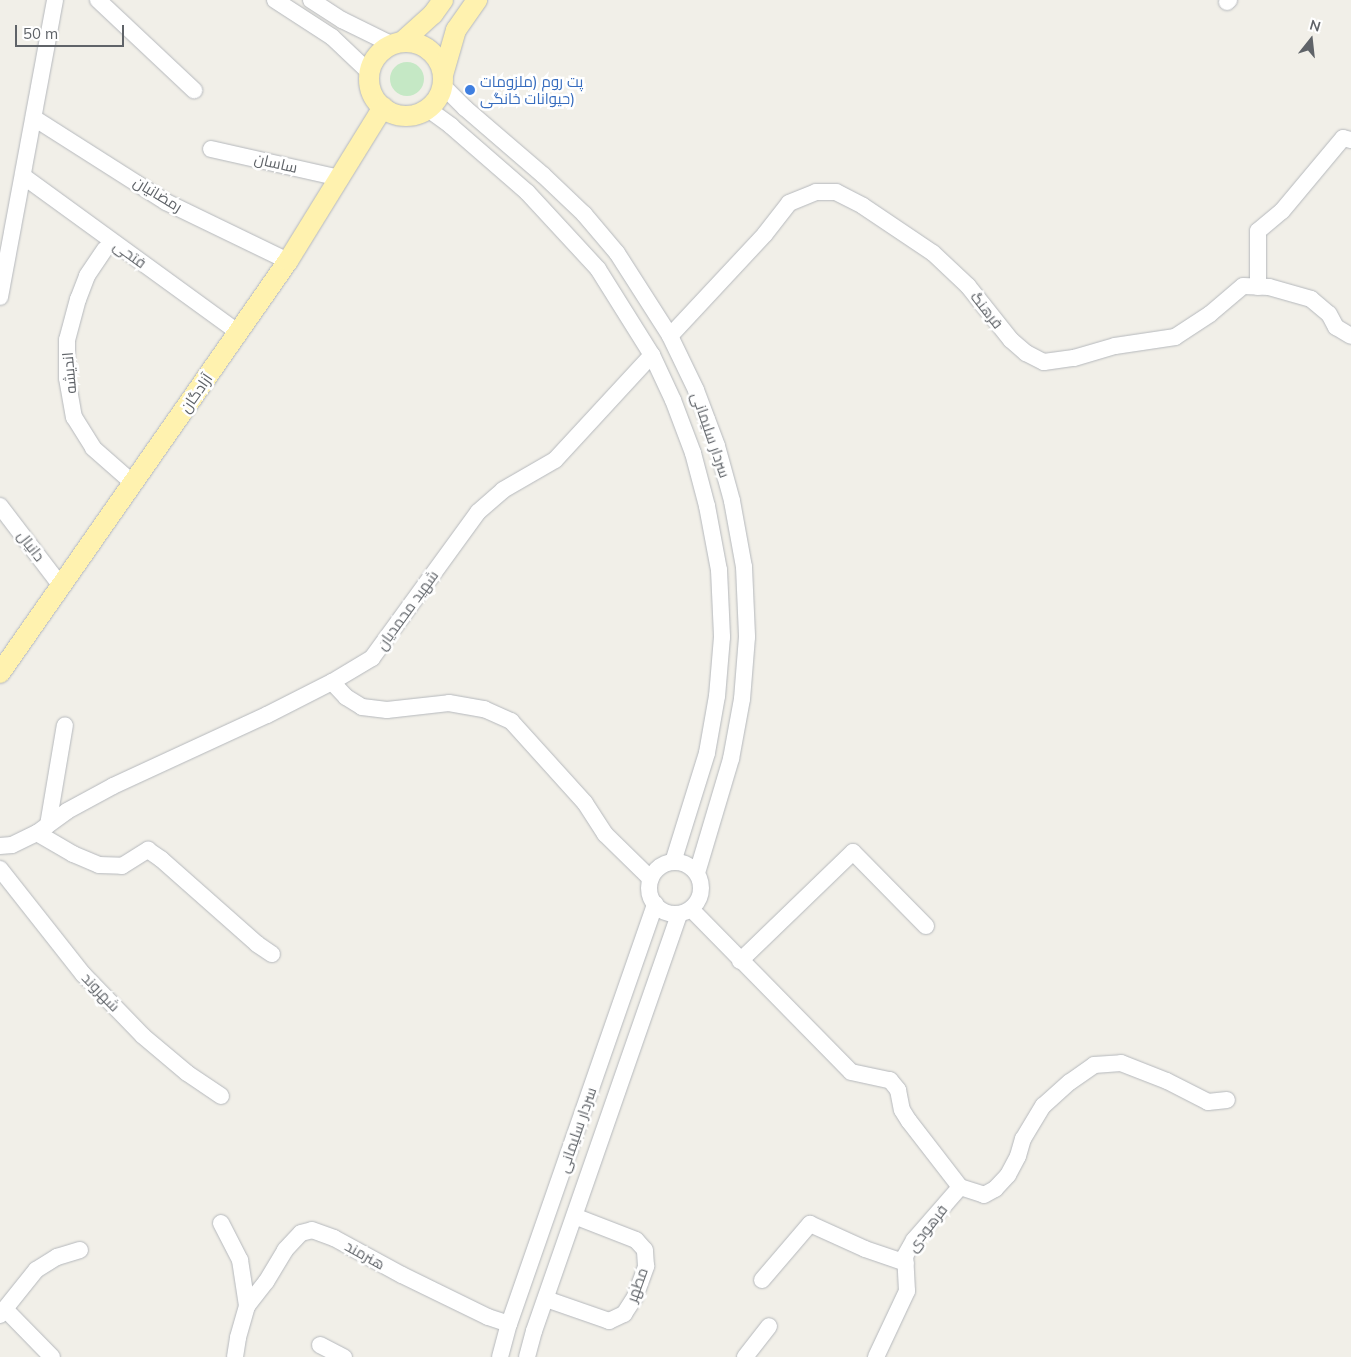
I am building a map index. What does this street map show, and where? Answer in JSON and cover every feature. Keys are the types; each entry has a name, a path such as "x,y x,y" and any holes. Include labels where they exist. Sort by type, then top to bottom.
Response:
{"main road":[{"path":"442,0 433,14 398,44 378,56 370,73 372,92 383,107 391,112 410,116 428,109 440,94 456,30 477,0"},
{"path":"398,44 412,43 429,51 436,58 443,80"},
{"name":"آزادگان","path":"3,662 61,586 288,261 383,107"}],"street":[{"path":"0,297 55,0"},
{"path":"98,0 194,90"},
{"path":"275,0 332,37 370,73"},
{"path":"312,0 342,20 398,44"},
{"name":"سردار سلیمانی","path":"443,80 584,214 617,253 647,297 670,336 696,390 717,446 732,500 744,567 747,637 742,699 732,759 697,873"},
{"name":"سردار سلیمانی","path":"428,109 451,126 527,192 564,229 598,269 652,355 673,400 693,453 707,506 720,579 722,637 717,696 707,753 674,862"},
{"name":"رمضانیان","path":"34,118 166,202 288,261"},
{"path":"1258,287 1258,231 1282,211 1343,138 1351,140"},
{"name":"ساسان","path":"211,149 340,178"},
{"name":"فتحی","path":"23,176 238,332"},
{"name":"فرهنگ","path":"670,336 765,234 789,203 816,192 836,192 863,206 933,253 968,286 1011,340 1026,353 1044,362 1074,358 1115,346 1175,337 1210,314 1243,286 1270,288 1311,299 1329,314 1336,326 1351,336"},
{"name":"اندیشه","path":"105,249 87,276 78,299 67,340 67,378 74,417 93,448 133,483"},
{"name":"شهید محمدیان","path":"0,846 12,845 42,829 67,811 113,786 267,715 332,682 372,658 478,512 503,490 555,460 652,355"},
{"name":"دانیال","path":"0,506 61,586"},
{"path":"332,682 346,696 362,707 387,710 449,703 484,709 510,721 585,803 605,834 651,879"},
{"path":"65,725 42,829 73,854 99,865 122,866 148,850 161,859 256,944 272,954"},
{"path":"740,961 853,852 926,926"},
{"path":"674,862 687,864 697,873 702,885 699,898 685,911 666,912 655,904 650,892 651,879 664,864 674,862"},
{"name":"شهروند","path":"0,869 83,974 143,1036 187,1073 221,1096"},
{"name":"سردار سلیمانی","path":"500,1357 509,1324 655,904"},
{"path":"685,911 740,961 851,1072 890,1080 898,1090 902,1110 960,1187 984,1195 995,1189 1008,1176 1018,1156 1023,1139 1042,1106 1094,1065 1121,1063 1167,1081 1208,1102 1227,1100"},
{"name":"سردار سلیمانی","path":"528,1357 574,1216 685,911"},
{"name":"فرهودی","path":"876,1357 907,1291 905,1256 914,1240 960,1187"},
{"name":"مطهر","path":"546,1299 609,1321 624,1314 635,1297 646,1266 645,1250 636,1240 574,1216"},
{"path":"221,1223 240,1260 247,1306 235,1357"},
{"path":"762,1280 810,1224 865,1249 906,1263"},
{"name":"هنرمند","path":"247,1306 266,1282 285,1250 300,1234 312,1230 334,1238 402,1276 488,1317 509,1324"},
{"path":"52,1357 2,1312 36,1270 57,1257 80,1250"},
{"path":"745,1357 769,1326"},
{"path":"320,1345 344,1357"}],"green space":[{"path":"407,62 414,63 419,67 423,72 423,86 419,91 414,95 407,96 400,95 395,91 391,86 390,79 391,72 395,67 400,63"}],"place":[{"name":"پت روم (ملزومات حیوانات خانگی)","path":"470,90"}]}
